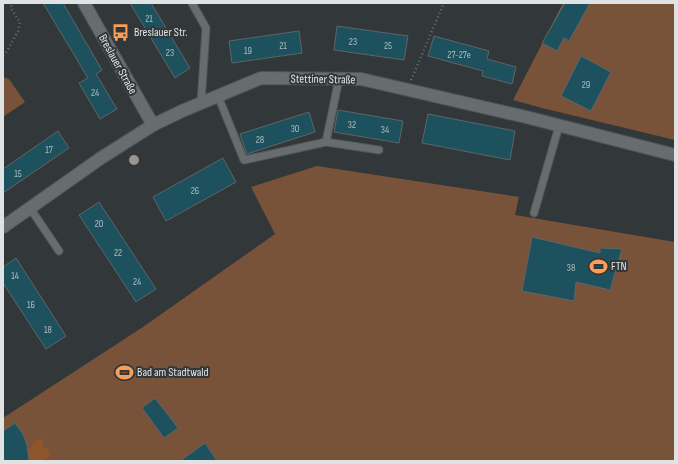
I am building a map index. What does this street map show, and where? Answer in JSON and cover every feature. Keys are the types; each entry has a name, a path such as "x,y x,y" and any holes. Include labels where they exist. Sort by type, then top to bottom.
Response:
{"street":[{"name":"Breslauer Straße","path":"84,3 153,125"},
{"name":"Stettiner Straße","path":"3,227 101,158 153,125 261,78 361,79 526,117 675,155"}],"lane":[{"path":"192,3 206,28 201,103"},
{"path":"326,142 339,79"},
{"path":"218,96 244,160 326,142 379,150"},
{"path":"534,213 559,126"},
{"path":"30,208 59,252"}],"path":[{"path":"3,55 6,53 18,31 20,22 12,10 11,3"},
{"path":"407,89 444,3"}],"shaded area":[{"path":"563,3 675,3 675,140 513,100"},
{"path":"3,77 9,79 25,102 3,117"},
{"path":"317,166 519,197 515,215 675,242 675,461 3,461 3,418 143,327 275,234 251,187"},
{"path":"42,438 43,448 48,449 50,454 49,457 44,459 45,461 31,461 28,457 28,450 34,442"}],"building":[{"path":"43,3 63,3 102,70 96,74 117,109 100,119 79,83 88,78"},
{"path":"130,3 151,3 190,68 175,78"},
{"path":"565,3 590,3 569,41 564,38 557,51 542,43"},
{"path":"337,26 408,36 404,60 334,50"},
{"path":"299,31 302,53 232,63 229,41"},
{"path":"434,36 489,51 487,59 516,67 512,84 482,76 483,71 428,56"},
{"path":"581,56 611,72 591,111 561,96"},
{"path":"338,110 403,121 399,143 334,132"},
{"path":"309,112 315,132 247,154 240,134"},
{"path":"428,114 515,131 510,160 422,143"},
{"path":"58,131 69,148 3,193 3,169"},
{"path":"223,158 236,182 166,221 153,197"},
{"path":"99,202 156,289 136,302 79,215"},
{"path":"532,237 600,253 600,248 622,249 610,290 576,282 574,301 522,291"},
{"path":"16,258 66,336 46,349 3,283 3,267"},
{"path":"155,398 178,428 164,438 142,408"},
{"path":"15,423 23,434 27,445 29,461 3,461 3,431"},
{"path":"205,443 217,461 180,461"}],"place":[{"name":"Breslauer Str.","path":"121,32"},
{"name":"FTN","path":"598,266"},
{"name":"Bad am Stadtwald","path":"124,372"}]}
